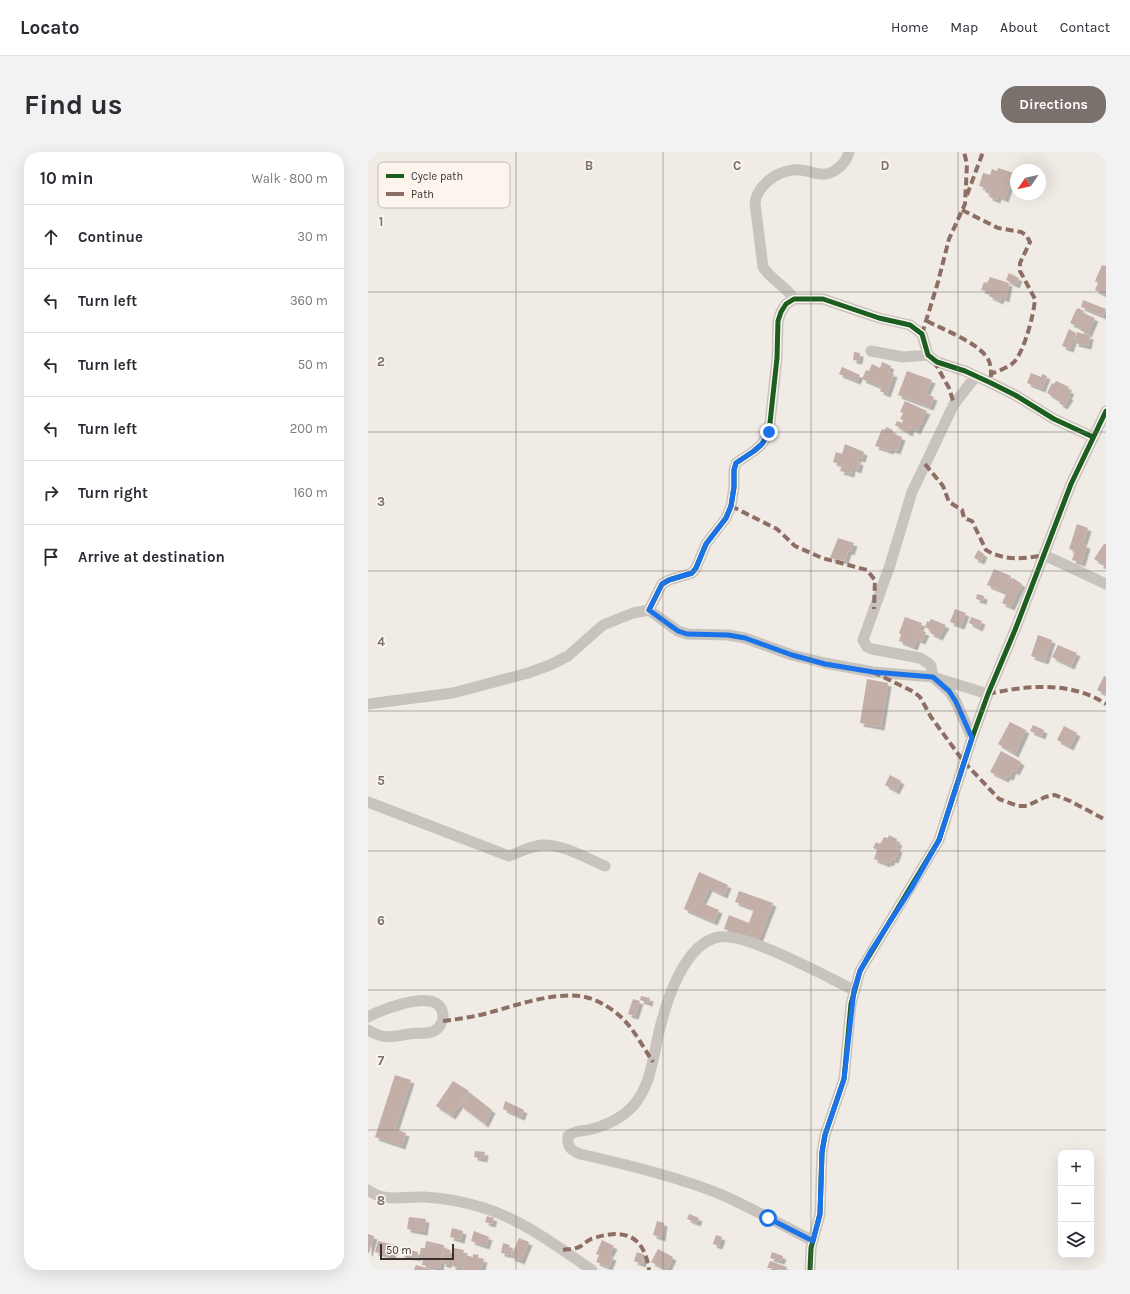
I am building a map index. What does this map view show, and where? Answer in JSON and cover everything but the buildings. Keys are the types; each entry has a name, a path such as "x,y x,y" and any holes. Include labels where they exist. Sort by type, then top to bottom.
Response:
{"street":[{"path":"794,300 786,288 769,276 763,267 754,203 756,195 762,186 772,177 783,172 794,170 819,175 833,173 842,166 849,152"},
{"path":"649,610 662,584 669,580 692,573 696,568 706,544 720,527 731,506 736,463 762,444 769,432 777,358 778,321 786,304 794,300 824,299 879,318 910,325 922,334 928,355 937,362 976,376 1015,395 1054,419 1093,437"},
{"path":"871,351 903,357 928,355"},
{"path":"972,738 956,702 949,691 933,677 930,666 925,660 872,649 867,647 863,640 890,565 912,492 954,404 976,376"},
{"path":"810,1270 813,1241 820,1214 822,1152 827,1129 844,1079 854,990 860,971 871,951 911,889 939,840 988,694 1071,484 1106,411"},
{"path":"1044,555 1106,584"},
{"path":"368,704 453,693 528,673 550,665 568,656 603,625 633,613 649,610 678,631 687,634 728,635 745,638 792,655 825,664 873,672 933,677 988,694"},
{"path":"368,802 444,830 505,855 509,856 531,847 543,845 558,848 605,866"},
{"path":"813,1241 742,1204 718,1194 641,1169 580,1154 571,1150 568,1144 568,1136 574,1132 602,1126 620,1118 634,1105 644,1089 665,1008 676,980 697,950 710,939 720,936 737,937 816,971 854,990"},
{"path":"368,1017 420,1000 432,1001 440,1006 443,1014 442,1022 438,1027 428,1033 387,1038 380,1037 368,1030"},
{"path":"368,1190 384,1198 423,1197 454,1200 484,1208 523,1225 592,1270"}],"marked path":[{"path":"922,334 949,239 965,204 967,164 964,152"},
{"path":"967,195 983,152"},
{"path":"962,210 998,228 1021,232 1026,235 1030,242 1020,263 1020,271 1035,299 1028,333 1021,351 1013,363 991,374"},
{"path":"927,321 958,336 974,345 981,351 989,361 991,377"},
{"path":"934,361 949,388 954,404"},
{"path":"925,464 943,486 949,502 962,510 964,518 972,521 986,550 993,554 1014,558 1044,555"},
{"path":"731,506 777,529 795,546 822,558 867,570 875,580 874,609"},
{"path":"873,672 914,692 920,697 931,717 964,762 999,799 1018,806 1027,806 1045,797 1055,795 1070,801 1106,820"},
{"path":"988,694 1034,687 1064,688 1078,691 1106,704"},
{"path":"443,1021 466,1018 545,998 557,996 586,997 602,1004 621,1017 634,1033 653,1062"},
{"path":"563,1250 579,1247 591,1239 602,1236 622,1234 637,1241 642,1248 649,1270"}],"cycle path":[{"path":"649,610 662,584 669,580 692,573 696,568 706,544 726,518 731,506 736,463 762,444 769,432 777,358 778,321 786,304 794,299 823,299 879,318 910,325 922,334 928,355 937,362 965,371 991,383 1015,395 1054,419 1093,437"},
{"path":"810,1270 811,1248 820,1214 822,1152 825,1135 844,1079 851,1004 860,971 939,840 988,694 1015,630 1071,484 1106,411"}],"route":[{"path":"768,1218 813,1241 820,1214 822,1152 830,1118 844,1079 851,1004 860,971 871,951 911,889 939,840 946,823 972,738 963,714 949,691 933,677 873,672 825,664 770,648 745,638 728,635 687,634 678,631 649,610 662,584 676,577 685,576 692,573 696,568 706,544 726,518 731,506 736,463 762,444 769,432"}]}
